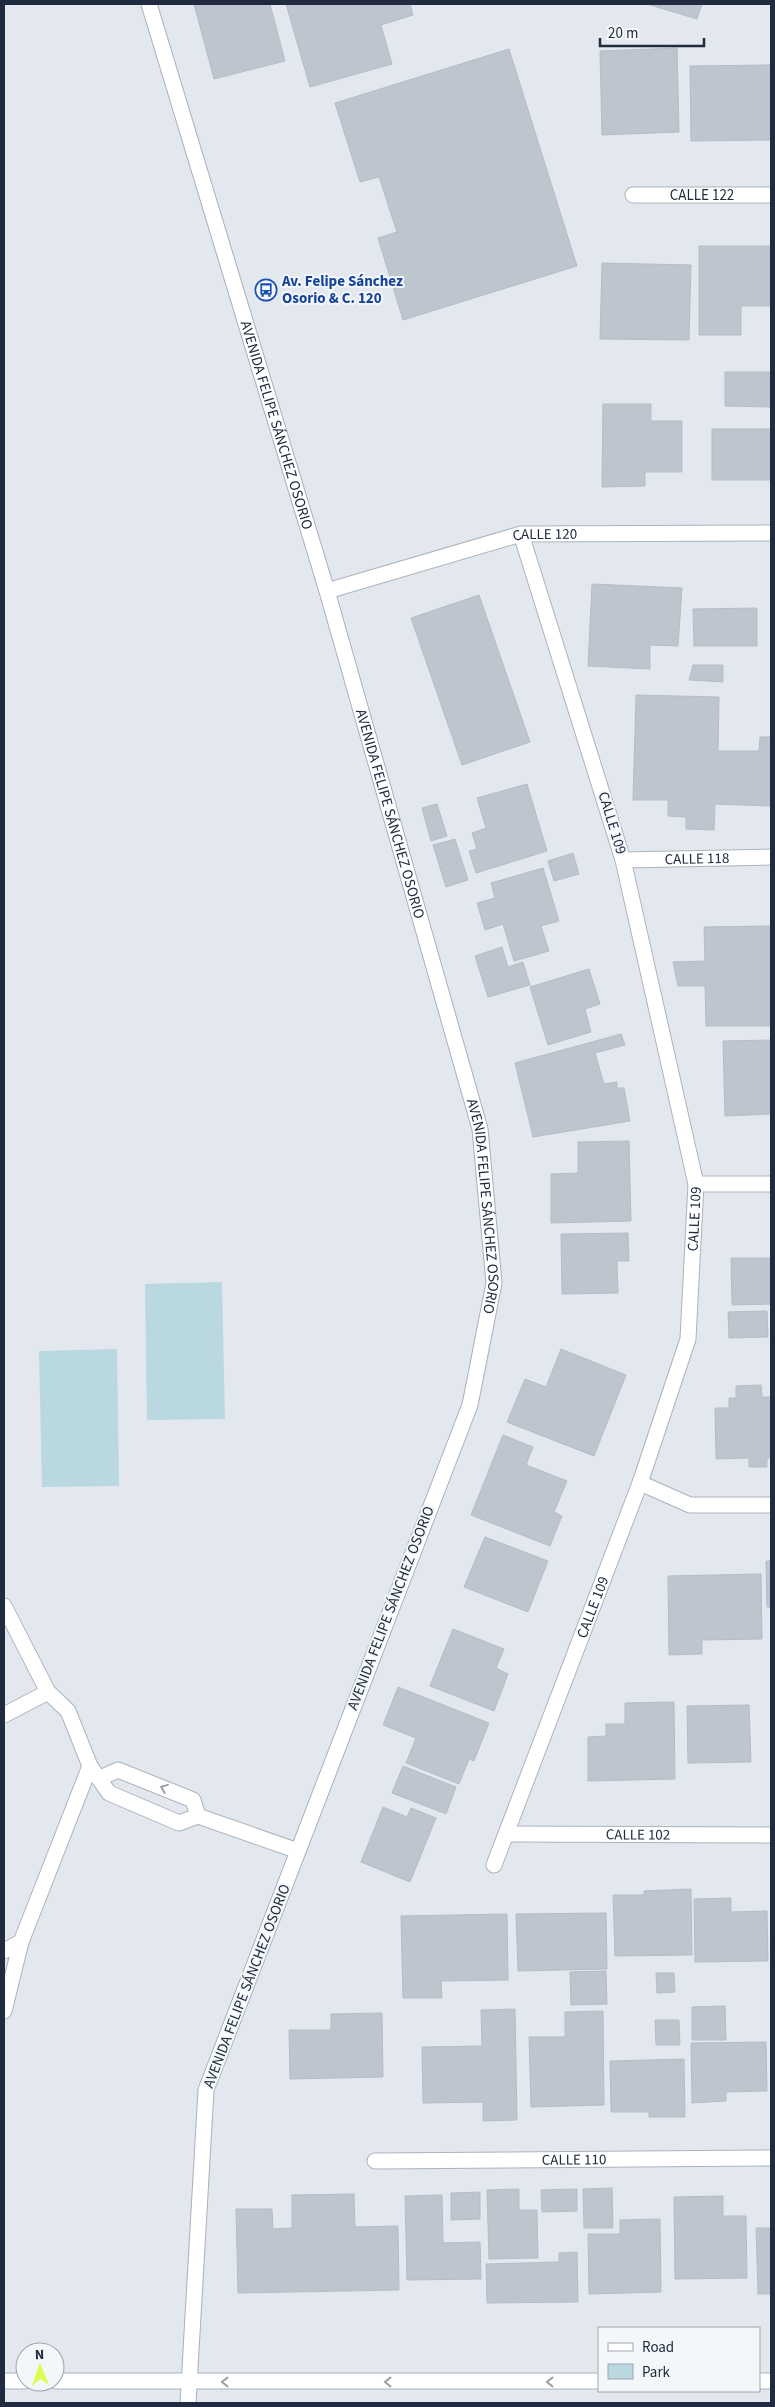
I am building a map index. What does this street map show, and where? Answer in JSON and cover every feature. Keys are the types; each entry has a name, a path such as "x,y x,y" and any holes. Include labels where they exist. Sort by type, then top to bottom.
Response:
{"street":[{"name":"AVENIDA FELIPE SÁNCHEZ OSORIO","path":"149,4 327,591 480,1129 494,1282 470,1405 206,2090 188,2403"},
{"name":"CALLE 122","path":"633,195 771,194"},
{"name":"CALLE 120","path":"327,591 521,534 771,534"},
{"name":"CALLE 109","path":"494,1866 640,1483 688,1339 696,1184 623,860 521,534"},
{"name":"CALLE 118","path":"623,860 771,857"},
{"path":"696,1184 771,1184"},
{"path":"640,1483 690,1505 771,1505"},
{"path":"4,1606 48,1692 68,1711 90,1766 109,1793 179,1823 198,1816 298,1851"},
{"path":"4,1716 48,1692"},
{"path":"4,2011 21,1942 90,1766"},
{"path":"100,1778 118,1770 193,1800 198,1816"},
{"name":"CALLE 102","path":"506,1834 771,1834"},
{"path":"4,1951 21,1942"},
{"name":"CALLE 110","path":"376,2160 771,2158"},
{"path":"65,2381 598,2382"}],"green space":[{"path":"222,1282 225,1419 147,1420 145,1284"},
{"path":"117,1349 119,1486 42,1487 39,1351"}],"building":[{"path":"194,4 270,4 285,61 214,79"},
{"path":"286,4 410,4 413,15 381,25 392,64 310,87"},
{"path":"647,4 702,4 697,19"},
{"path":"677,48 679,132 602,135 600,51"},
{"path":"509,49 577,266 403,320 378,238 397,232 379,177 360,182 335,103"},
{"path":"771,65 771,140 691,141 690,66"},
{"path":"699,246 771,246 771,306 741,306 741,335 699,335"},
{"path":"602,263 691,265 689,340 600,339"},
{"path":"725,372 771,372 771,407 725,406"},
{"path":"603,404 651,404 651,421 682,421 682,472 645,472 645,486 602,487"},
{"path":"712,429 771,429 771,480 712,480"},
{"path":"592,584 682,588 678,646 650,645 650,669 588,666"},
{"path":"479,595 530,742 462,765 411,618"},
{"path":"757,608 757,646 694,646 693,609"},
{"path":"693,665 723,665 723,682 689,680"},
{"path":"636,695 719,697 718,751 759,751 760,737 771,737 771,806 715,804 714,830 686,829 686,817 668,816 668,800 633,800"},
{"path":"527,784 547,851 476,873 469,851 477,849 472,833 486,828 477,798"},
{"path":"437,804 447,836 431,841 422,808"},
{"path":"455,839 468,880 446,887 433,845"},
{"path":"573,853 579,874 554,881 548,861"},
{"path":"543,868 559,921 541,926 549,951 514,961 503,924 485,930 477,903 495,898 491,883"},
{"path":"771,926 771,1026 706,1026 705,986 678,986 673,962 705,961 704,927"},
{"path":"502,947 508,967 523,962 530,985 488,997 475,956"},
{"path":"589,969 600,1004 585,1009 591,1032 548,1045 530,987"},
{"path":"621,1034 625,1045 595,1053 604,1084 617,1082 617,1088 624,1088 630,1121 533,1137 515,1063"},
{"path":"771,1040 771,1114 725,1116 723,1041"},
{"path":"629,1141 631,1221 551,1223 551,1174 578,1173 578,1142"},
{"path":"628,1233 629,1261 617,1261 618,1293 562,1294 561,1234"},
{"path":"731,1258 771,1258 771,1304 732,1305"},
{"path":"767,1311 768,1337 729,1338 728,1312"},
{"path":"561,1349 626,1375 594,1456 507,1422 525,1379 546,1387"},
{"path":"761,1385 762,1397 771,1397 771,1458 767,1458 767,1467 749,1467 749,1458 716,1459 715,1408 729,1408 729,1398 736,1398 736,1386"},
{"path":"503,1435 533,1447 526,1465 567,1481 554,1512 562,1516 550,1546 471,1515"},
{"path":"485,1537 548,1561 528,1612 464,1587"},
{"path":"766,1561 771,1561 771,1607 767,1607"},
{"path":"761,1574 762,1639 702,1640 702,1654 669,1655 668,1576"},
{"path":"453,1629 504,1649 496,1668 508,1674 494,1711 430,1686"},
{"path":"398,1687 489,1723 474,1761 469,1759 459,1784 406,1763 416,1738 383,1725"},
{"path":"674,1702 675,1779 588,1781 588,1737 606,1736 606,1724 625,1724 625,1703"},
{"path":"749,1705 751,1762 688,1763 687,1706"},
{"path":"403,1766 456,1787 446,1814 392,1793"},
{"path":"383,1807 407,1817 411,1808 436,1818 410,1882 361,1862"},
{"path":"691,1889 692,1955 615,1956 613,1895 644,1895 644,1891"},
{"path":"731,1898 731,1912 767,1911 768,1961 695,1962 694,1899"},
{"path":"606,1913 607,1969 518,1971 516,1914"},
{"path":"507,1914 508,1980 441,1981 442,1998 403,1998 401,1916"},
{"path":"606,1971 607,2004 571,2005 570,1972"},
{"path":"656,1973 674,1973 675,1992 657,1993"},
{"path":"725,2006 726,2040 692,2040 692,2007"},
{"path":"515,2009 517,2120 483,2121 483,2102 423,2103 422,2047 482,2046 481,2010"},
{"path":"603,2011 604,2105 531,2107 529,2037 565,2037 565,2012"},
{"path":"382,2013 383,2077 290,2079 289,2030 331,2030 331,2014"},
{"path":"655,2020 679,2020 680,2045 656,2045"},
{"path":"766,2042 767,2091 726,2092 726,2101 692,2103 691,2043"},
{"path":"684,2059 685,2117 649,2117 649,2112 611,2112 610,2061"},
{"path":"612,2188 613,2228 584,2228 583,2189"},
{"path":"519,2189 519,2210 537,2210 538,2258 489,2259 487,2190"},
{"path":"577,2189 577,2211 542,2212 541,2190"},
{"path":"480,2192 480,2219 451,2220 451,2193"},
{"path":"354,2194 355,2227 398,2226 399,2290 238,2293 236,2209 272,2209 273,2229 292,2228 292,2195"},
{"path":"442,2195 443,2243 480,2242 481,2279 407,2280 405,2196"},
{"path":"723,2196 723,2216 746,2216 747,2278 675,2279 674,2197"},
{"path":"660,2219 661,2292 589,2294 588,2234 620,2234 620,2220"},
{"path":"756,2228 771,2228 771,2294 758,2294"},
{"path":"577,2252 578,2302 487,2303 486,2264 559,2262 559,2253"}],"place":[{"name":"Av. Felipe Sánchez Osorio & C. 120","path":"266,290"}]}
